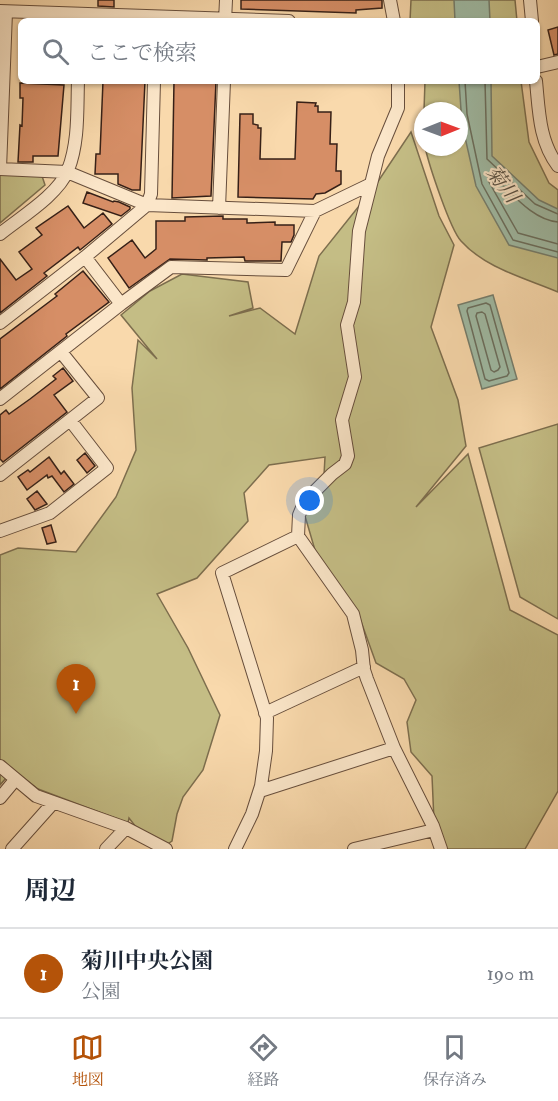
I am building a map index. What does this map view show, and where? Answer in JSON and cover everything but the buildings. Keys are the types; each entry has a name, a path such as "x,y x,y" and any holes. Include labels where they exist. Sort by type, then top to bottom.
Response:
{"street":[{"path":"80,17 81,0"},
{"path":"225,18 226,0"},
{"path":"390,0 393,18"},
{"path":"530,0 532,18"},
{"path":"118,18 3,11 0,169 67,171 147,205 219,208 315,211 371,184"},
{"path":"540,66 558,62"},
{"path":"0,234 41,202 56,187 67,171 74,151 78,84"},
{"path":"0,323 147,205 151,194 154,84"},
{"path":"219,208 224,84"},
{"path":"398,84 398,108 381,147 359,231 354,302 347,325 355,377 342,420 348,456 345,464 304,501 299,514 298,536 353,614 367,679 394,748 441,849"},
{"path":"536,84 542,135 550,156 558,166"},
{"path":"0,399 121,303 171,267 286,270 315,211"},
{"path":"85,257 121,303"},
{"path":"0,475 98,398 61,352"},
{"path":"0,531 50,513 107,468 70,420"},
{"path":"235,849 260,791 266,751 265,713 222,573 298,536"},
{"path":"265,713 364,667"},
{"path":"260,791 394,748"},
{"path":"0,766 36,796 126,828 166,849"},
{"path":"0,798 15,780"},
{"path":"12,849 53,803"},
{"path":"106,849 126,828"},
{"path":"354,849 434,830"}],"shaded area":[{"path":"411,0 515,0 517,18 410,18"},
{"path":"425,84 521,84 529,142 549,183 558,190 558,292 494,265 461,241 451,224 428,156 468,156 468,102 424,102"},
{"path":"411,132 414,141 414,156 419,156 439,216 454,245 431,327 458,400 466,446 416,507 468,454 510,610 558,635 558,791 525,849 446,849 434,821 432,776 411,752 407,722 416,700 404,679 376,663 358,613 317,557 305,516 324,475 325,457 269,465 244,493 248,521 197,578 157,594 188,648 220,715 203,770 183,797 172,841 166,845 139,831 129,818 128,823 38,789 13,770 0,785 0,555 18,548 76,552 116,497 136,450 132,388 138,340 157,359 121,315 150,291 182,274 248,282 253,308 229,316 260,308 295,334 319,256 375,186"},
{"path":"0,172 41,173 45,185 0,223"},
{"path":"558,424 558,619 520,597 479,448"}],"water":[{"path":"454,0 489,0 490,18 455,18"},
{"name":"菊川","path":"459,84 491,84 492,156 539,200 558,209 558,258 509,245 476,186 468,151 468,102 460,102"},
{"path":"493,295 517,379 482,389 458,305"}],"place":[{"name":"菊川中央公園","path":"76,714"}]}
